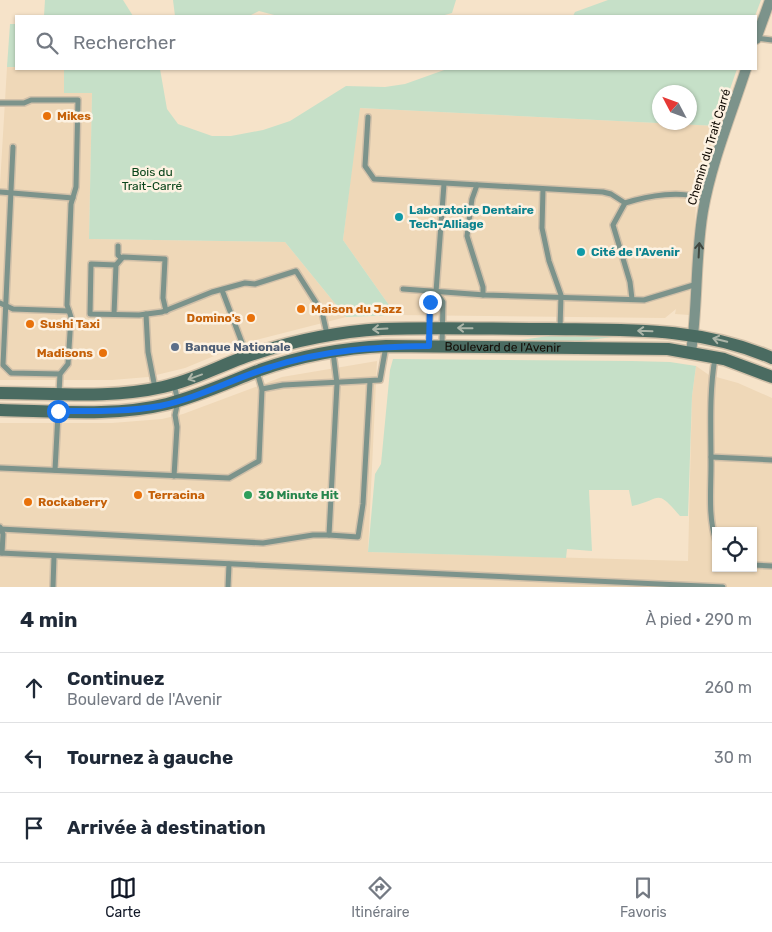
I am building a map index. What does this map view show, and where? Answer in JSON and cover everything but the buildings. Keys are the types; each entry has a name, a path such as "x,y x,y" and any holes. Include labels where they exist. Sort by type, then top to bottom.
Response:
{"street":[{"path":"757,36 770,0"},
{"name":"Chemin du Trait Carré","path":"692,352 699,238 705,200 746,70"},
{"name":"Boulevard de l'Avenir","path":"0,393 125,392 156,389 288,344 328,335 370,330 435,328 651,331 694,334 739,345 772,358"},
{"name":"Boulevard de l'Avenir","path":"0,410 133,409 178,401 293,360 334,352 386,346 646,348 692,352 715,357 772,377"}],"lane":[{"path":"757,39 772,40"},
{"path":"0,103 24,103 31,100 78,100 76,187 71,204 68,296 71,317 68,364 60,374 60,393"},
{"path":"368,117 365,164 373,178 608,193 625,203 656,195 689,196 705,200"},
{"path":"13,147 3,362 5,369 14,374 60,374"},
{"path":"442,346 435,328 430,302 436,292 444,184"},
{"path":"477,186 472,199 467,236 483,287 483,295"},
{"path":"543,189 542,228 561,298 560,329"},
{"path":"0,192 73,198"},
{"path":"625,203 614,224 630,282 632,299"},
{"path":"118,246 118,255 122,258 164,259 163,298 166,311"},
{"path":"114,314 116,264 122,258"},
{"path":"116,264 91,264 90,314 146,314 166,311 222,290 245,283 255,284 296,271 322,312 328,335"},
{"path":"403,289 483,295 644,300 697,284"},
{"path":"222,290 247,357"},
{"path":"429,346 443,302 436,292"},
{"path":"0,303 14,309 69,311"},
{"path":"146,314 148,352 156,389"},
{"path":"262,389 380,380 386,346"},
{"path":"329,535 337,384 334,352"},
{"path":"712,527 711,457 715,357"},
{"path":"0,468 229,478 259,461 262,389 256,372"},
{"path":"370,381 363,504 358,537 312,534 263,544 0,528 1,553 723,587"},
{"path":"174,384 178,401 175,415 177,427 174,476"},
{"path":"55,470 58,411"},
{"path":"711,457 772,460"},
{"path":"53,587 54,556"},
{"path":"228,587 229,564"},
{"path":"757,565 772,566"}],"shaded area":[{"path":"7,67 15,67 15,70 64,70 64,92 92,92 89,239 285,242 346,317 248,342 185,368 148,377 112,380 0,380 0,185"},
{"path":"359,108 652,123 652,130 697,130 697,125 717,126 696,202 691,311 689,315 675,314 676,309 665,318 396,315 343,240"},
{"path":"377,361 368,552 688,561 692,396 696,366 709,375 738,383 772,398 772,587 0,587 0,423 112,423 162,419 183,414 282,377"}],"green space":[{"path":"45,0 123,0 132,15 44,15"},
{"path":"173,0 456,0 452,13 445,15 274,15 259,11 251,15 175,15"},
{"path":"608,0 761,0 755,15 574,15 575,12"},
{"path":"10,24 15,24 15,67 7,67"},
{"name":"Bois du Trait-Carré","path":"64,70 160,70 167,109 178,124 212,136 231,136 263,130 290,121 346,86 385,87 405,84 444,70 737,70 717,126 697,125 697,85 652,85 652,123 360,108 343,240 396,315 346,317 285,242 89,239 92,93 64,93"},
{"path":"555,335 613,337 572,342 514,341"},
{"path":"393,359 632,361 670,362 696,366 692,396 688,516 680,516 666,501 658,498 632,506 629,490 589,490 592,551 567,549 566,558 368,552 375,474 381,464 390,370"}],"place":[{"name":"Mikes","path":"47,116"},
{"name":"Laboratoire Dentaire Tech-Alliage","path":"399,217"},
{"name":"Cité de l'Avenir","path":"581,252"},
{"name":"Maison du Jazz","path":"301,309"},
{"name":"Domino's","path":"251,318"},
{"name":"Sushi Taxi","path":"30,324"},
{"name":"Banque Nationale","path":"175,347"},
{"name":"Madisons","path":"103,353"},
{"name":"Terracina","path":"138,495"},
{"name":"30 Minute Hit","path":"248,495"},
{"name":"Rockaberry","path":"28,502"}],"route":[{"path":"58,411 154,407 188,398 260,370 302,358 366,347 429,346 430,302"}]}
